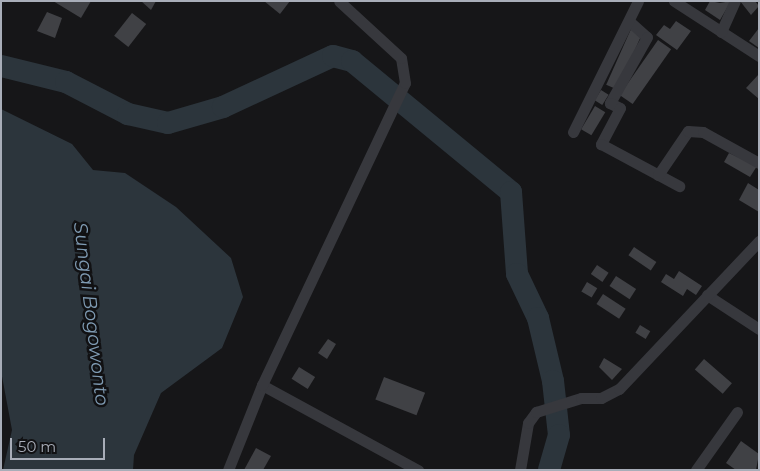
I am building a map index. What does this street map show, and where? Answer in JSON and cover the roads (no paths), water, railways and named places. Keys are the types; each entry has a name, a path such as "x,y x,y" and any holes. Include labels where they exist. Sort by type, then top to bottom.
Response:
{"street":[{"path":"228,470 262,385 389,110 401,91 406,73 401,58 339,1"},
{"path":"572,132 638,1"},
{"path":"674,1 759,56"},
{"path":"721,32 735,1"},
{"path":"629,21 648,36 610,103 620,108 601,144 679,186"},
{"path":"658,175 688,131 703,132 759,163"},
{"path":"520,470 531,416 541,407 572,400 601,398 619,390 759,241"},
{"path":"707,295 759,329"},
{"path":"262,385 402,466 418,470"},
{"path":"696,470 737,412"}],"water":[{"name":"Sungai Bogowonto","path":"1,109 72,144 93,170 125,173 176,207 231,258 243,297 222,348 161,393 134,455 133,470 3,470 12,430 1,371"}],"waterway":[{"path":"1,66 66,82 128,114 168,123 223,107 333,56 352,61 511,192 517,274 538,318 553,381 559,435 549,470"}]}
